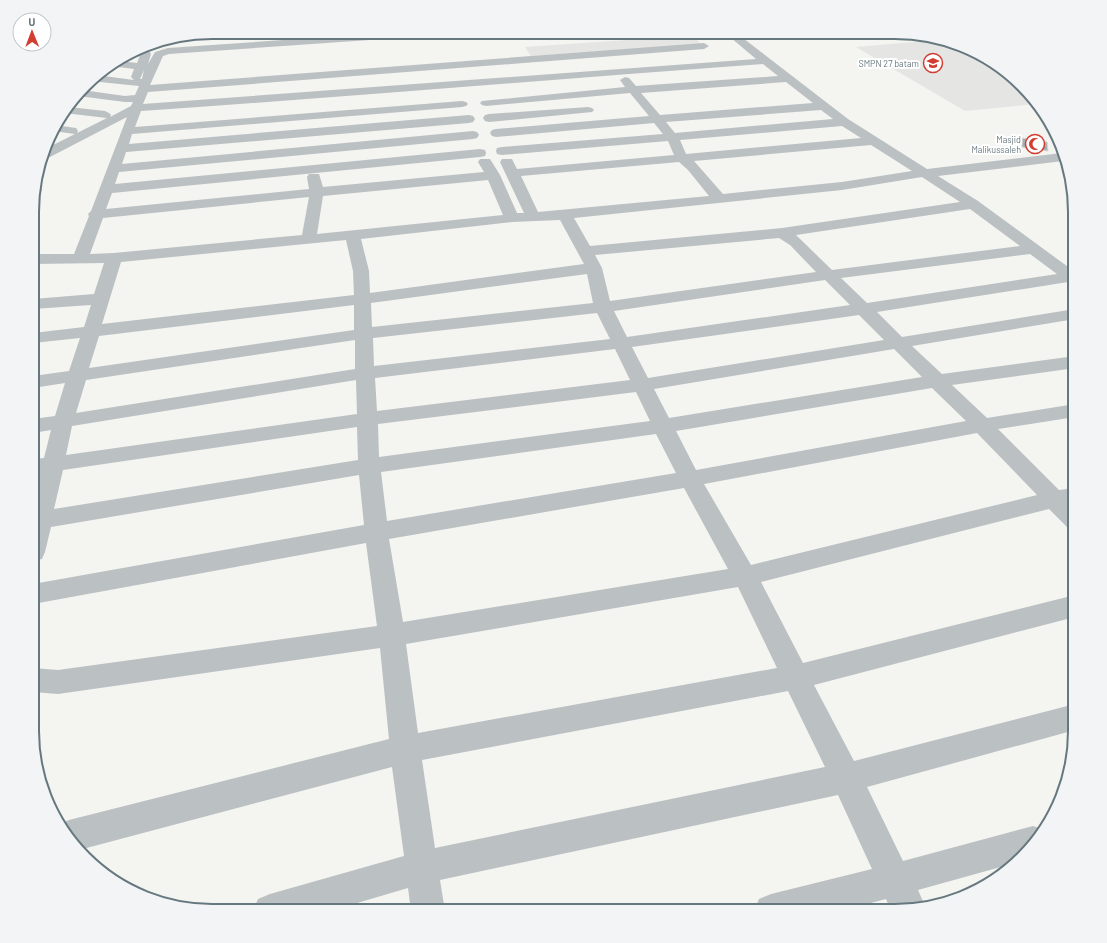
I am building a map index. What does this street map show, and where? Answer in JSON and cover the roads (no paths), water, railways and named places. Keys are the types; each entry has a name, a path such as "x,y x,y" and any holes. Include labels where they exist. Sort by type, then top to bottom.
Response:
{"street":[{"path":"102,79 133,83 307,59 332,40 346,39"},
{"path":"408,45 447,41 446,39"},
{"path":"738,39 844,122 973,204 1068,274"},
{"path":"80,259 95,214 146,81 159,54 168,51 307,59 460,65 704,46"},
{"path":"86,94 125,99 146,81 146,54 143,53"},
{"path":"606,53 632,90 672,136 682,158 693,167 719,199"},
{"path":"452,54 474,82 486,103 489,118 502,151 533,217"},
{"path":"307,59 317,133 313,168 317,192 309,239"},
{"path":"133,83 146,81 313,96 474,82 765,61"},
{"path":"50,150 169,63"},
{"path":"119,66 146,81"},
{"path":"486,103 786,78"},
{"path":"55,139 105,115 123,104 133,83"},
{"path":"450,84 456,92 469,119 473,136 480,153 493,175 512,218"},
{"path":"790,94 805,92"},
{"path":"127,131 462,104"},
{"path":"630,107 660,104"},
{"path":"496,133 823,106"},
{"path":"489,118 598,109"},
{"path":"72,111 105,115"},
{"path":"120,149 469,119"},
{"path":"502,151 844,122"},
{"path":"60,129 72,131"},
{"path":"113,169 473,136"},
{"path":"513,173 872,141"},
{"path":"105,189 480,153"},
{"path":"39,259 114,258 512,218 565,215 842,186 925,173 1059,157"},
{"path":"95,214 493,175"},
{"path":"39,337 361,299 590,259 782,233 973,204"},
{"path":"565,215 590,259 604,307 642,385 690,479 745,576 846,778 907,904"},
{"path":"782,233 795,242 982,425 1065,498"},
{"path":"352,235 361,271 362,334 366,373 369,466 376,532 392,634 405,749 427,904"},
{"path":"39,381 77,377 362,334 604,307 828,275 1033,250"},
{"path":"39,514 77,377 93,331 100,298 114,258"},
{"path":"39,425 366,373 622,343 1068,279"},
{"path":"39,303 100,298"},
{"path":"39,466 367,418 642,385 1068,315"},
{"path":"39,521 369,466 664,426 937,380 1068,363"},
{"path":"39,593 376,532 690,479 982,425 1068,411"},
{"path":"39,681 58,682 392,634 745,576 1065,498"},
{"path":"74,835 405,749 796,677 1068,608"},
{"path":"294,904 422,867 846,778 1068,719"},
{"path":"799,904 1026,844"}],"place":[{"name":"SMPN 27 batam","path":"933,63"},
{"name":"Masjid Malikussaleh","path":"1035,144"}]}
